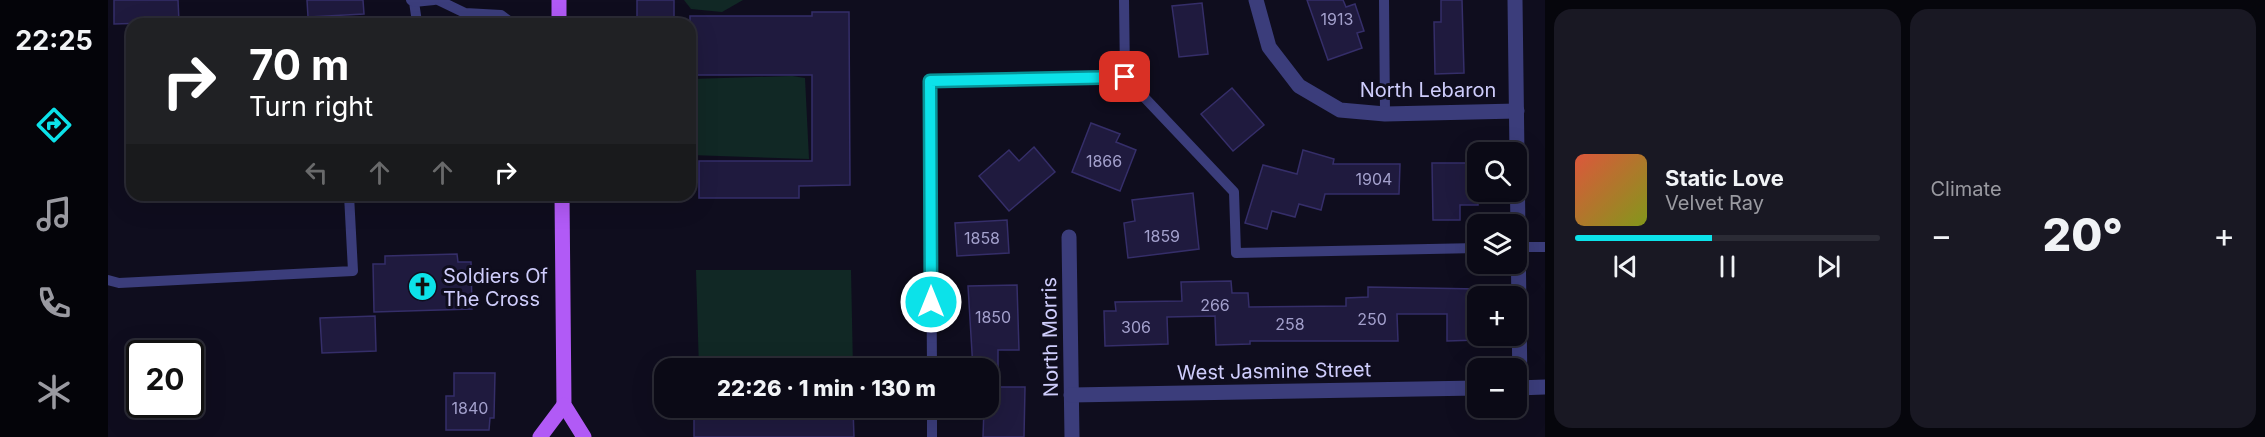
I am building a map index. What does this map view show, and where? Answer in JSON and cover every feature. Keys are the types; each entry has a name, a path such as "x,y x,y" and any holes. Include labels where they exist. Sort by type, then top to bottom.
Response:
{"main road":[{"path":"559,0 559,18"},
{"path":"561,201 564,405 584,437"},
{"path":"540,437 564,405"}],"street":[{"name":"North Lebaron","path":"1256,0 1269,47 1299,86 1340,110 1385,114 1517,111"},
{"path":"1515,0 1517,214"},
{"name":"North Morris","path":"1069,237 1072,437"},
{"path":"1517,274 1518,358"},
{"path":"1527,388 1545,387"},
{"name":"West Jasmine Street","path":"1071,395 1467,388"}],"lane":[{"path":"416,18 413,1 436,0 465,13 501,15 505,18"},
{"path":"1124,0 1125,77 1234,192 1236,253 1467,248"},
{"path":"1384,0 1385,114"},
{"path":"932,358 930,81 1125,77"},
{"path":"108,280 119,283 353,271 349,201"},
{"path":"1527,247 1545,247"},
{"path":"932,418 932,437"}],"green space":[{"path":"684,0 743,0 722,12 691,9"},
{"path":"792,76 805,78 809,159 696,155 696,79"},
{"path":"696,270 851,270 853,358 699,358"}],"building":[{"path":"114,0 178,0 179,18 126,18 126,24 114,24"},
{"path":"307,0 363,0 364,14 308,17"},
{"path":"637,0 674,0 674,18 637,18"},
{"path":"1307,0 1343,0 1346,7 1355,4 1364,31 1357,33 1362,48 1328,60"},
{"path":"1441,0 1462,0 1464,73 1435,74 1434,22 1441,22"},
{"path":"1202,3 1208,54 1179,57 1172,6"},
{"path":"812,12 849,12 850,185 799,186 799,198 699,198 699,161 812,161 812,75 696,75 696,18 690,18 690,16 812,16"},
{"path":"1232,88 1264,125 1233,151 1201,114"},
{"path":"1091,123 1120,134 1116,142 1136,150 1120,191 1072,172"},
{"path":"1034,147 1055,172 1009,211 979,176 1009,150 1019,161"},
{"path":"1303,150 1334,159 1333,164 1400,164 1399,194 1325,194 1321,210 1299,204 1295,217 1272,211 1267,229 1245,223 1263,165 1297,174"},
{"path":"1432,163 1467,163 1467,202 1478,202 1478,205 1460,205 1460,220 1433,220"},
{"path":"1193,193 1199,249 1128,258 1124,223 1135,221 1132,200"},
{"path":"1007,220 1009,253 957,256 955,223"},
{"name":"Soldiers Of The Cross","path":"457,254 458,262 471,262 472,309 374,312 373,264 385,264 385,256"},
{"path":"1231,281 1232,293 1248,293 1249,307 1346,306 1346,298 1368,297 1368,287 1467,289 1467,340 1447,341 1447,314 1397,314 1398,341 1250,341 1250,344 1216,345 1215,316 1167,317 1168,344 1105,346 1104,311 1116,311 1115,302 1182,301 1181,282"},
{"path":"1017,285 1019,350 998,350 998,358 972,358 968,286"},
{"path":"375,316 376,351 322,353 320,318"},
{"path":"454,373 495,373 494,418 490,418 489,430 446,430 446,396 454,396"},
{"path":"999,387 1025,387 1024,437 983,437 984,418 999,418"},
{"path":"694,418 853,418 854,437 694,437"}],"place":[{"name":"Soldiers Of The Cross","path":"422,287"}],"route":[{"path":"931,302 930,81 1125,77"}]}
